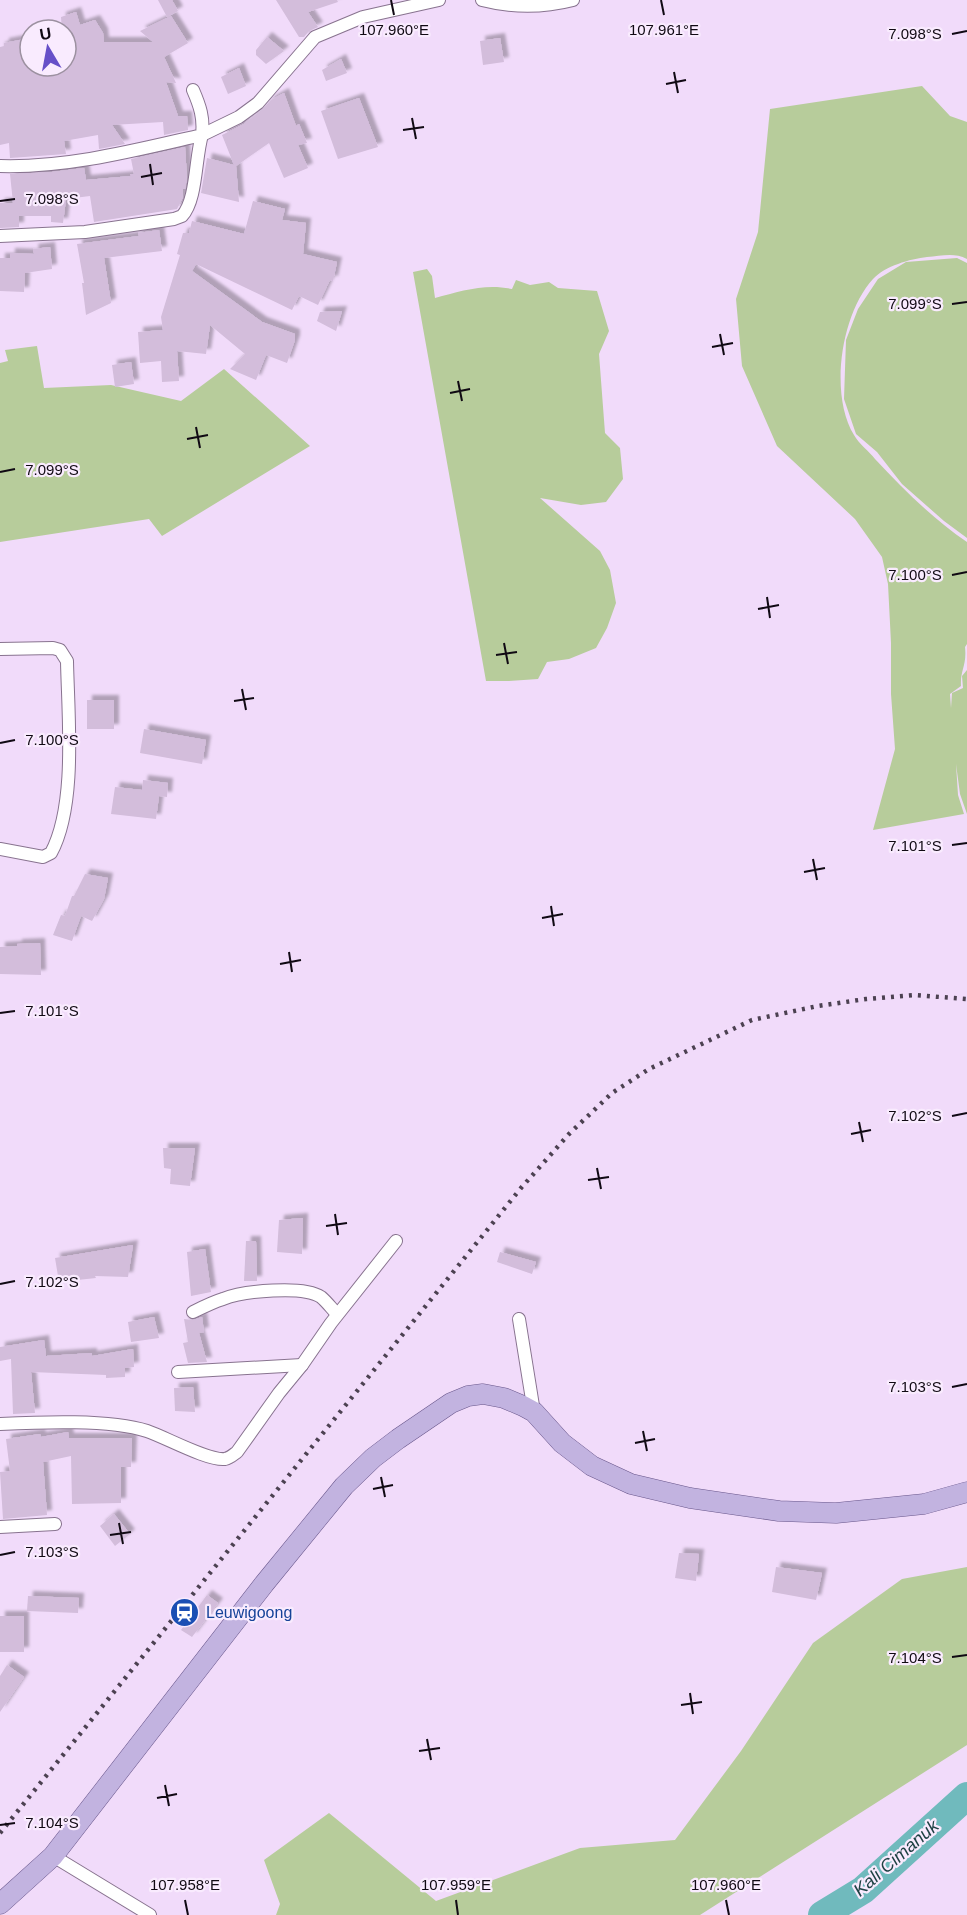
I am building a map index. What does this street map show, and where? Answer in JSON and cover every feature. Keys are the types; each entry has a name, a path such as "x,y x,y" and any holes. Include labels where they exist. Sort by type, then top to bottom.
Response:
{"main road":[{"path":"0,1904 53,1856 277,1568 344,1486 373,1458 451,1403 468,1396 483,1394 504,1398 534,1412 562,1443 592,1466 631,1484 690,1498 779,1511 836,1513 924,1504 967,1492"}],"street":[{"path":"0,166 47,164 111,155 202,135 258,103 315,37 363,17 439,0"},
{"path":"482,0 503,5 540,6 573,0"},
{"path":"0,236 85,232 180,218 186,212 190,201 197,151 202,135 201,108 193,90"},
{"path":"0,649 53,648 60,650 67,661 69,777 64,812 51,853 43,857 0,849"},
{"path":"0,1424 64,1423 132,1427 148,1431 195,1451 222,1459 228,1458 237,1452 337,1314 396,1242"},
{"path":"193,1312 224,1298 241,1294 293,1291 318,1296 337,1314"},
{"path":"519,1319 534,1412"},
{"path":"178,1372 302,1365"},
{"path":"0,1527 55,1524"},
{"path":"53,1856 150,1915"}],"green space":[{"path":"922,86 950,116 967,122 967,259 947,255 913,259 891,267 873,279 853,312 846,333 842,355 842,398 846,418 856,438 919,503 967,542 967,644 965,647 965,659 961,676 961,686 950,694 951,708 952,693 963,688 962,676 967,670 967,814 960,794 956,764 958,795 964,814 873,830 895,749 888,584 882,557 855,519 777,446 742,366 736,299 758,232 770,109"},
{"path":"957,258 967,263 967,538 902,484 877,452 856,434 844,399 846,340 858,309 878,279 906,262"},
{"path":"427,269 432,276 435,298 483,287 512,289 516,280 530,285 549,282 558,288 597,291 609,331 599,354 605,433 620,448 623,479 606,502 581,505 540,498 600,551 610,570 616,603 607,628 596,648 569,659 547,662 538,679 486,681 413,272"},
{"path":"37,346 44,388 111,385 181,401 224,369 310,446 162,536 149,519 0,542 0,363 8,361 5,350"},
{"path":"967,1567 967,1745 700,1915 276,1915 280,1904 264,1860 329,1813 436,1901 580,1848 675,1840 741,1751 813,1643 902,1579"}],"building":[{"path":"158,0 172,0 178,11 167,17"},
{"path":"276,0 337,0 338,2 308,12 318,27 309,31 304,37 299,37"},
{"path":"76,12 78,18 61,18"},
{"path":"171,16 188,43 164,57 176,83 166,82 178,116 187,116 188,130 164,135 163,122 112,125 125,144 99,149 98,135 64,141 66,154 10,158 9,143 0,145 0,47 4,46 4,43 18,40 18,78 78,78 78,18 80,25 95,20 103,33 104,42 153,42 140,31"},
{"path":"267,37 284,51 266,64 256,55 256,50"},
{"path":"500,38 504,62 483,65 480,41"},
{"path":"341,59 347,73 326,81 322,70"},
{"path":"239,68 246,86 228,94 221,77"},
{"path":"284,93 296,126 299,124 307,143 298,145 308,168 284,178 269,143 236,166 239,202 201,193 207,158 234,165 222,135 244,124 271,100"},
{"path":"359,98 378,147 338,159 321,111"},
{"path":"185,147 187,178 183,197 177,209 94,222 90,196 66,199 63,223 51,222 51,216 19,216 19,227 0,228 0,203 13,203 10,174 84,168 86,180 131,176 130,174 134,174 131,159"},
{"path":"253,201 285,209 282,220 306,223 303,254 337,262 333,281 330,280 318,305 299,296 292,310 196,264 192,271 262,322 295,334 295,340 287,363 266,355 256,380 230,369 245,354 210,325 206,354 177,351 179,381 162,382 161,361 140,363 138,332 163,330 161,317 180,255 177,254 183,233 189,233 192,221 244,234"},
{"path":"159,230 162,251 104,258 111,303 86,315 82,283 84,283 77,244 139,236 138,233"},
{"path":"50,247 52,269 25,273 24,292 0,291 0,258 10,258 10,253 34,254 33,249"},
{"path":"342,311 336,331 317,321 320,312"},
{"path":"131,362 134,384 115,387 112,365"},
{"path":"87,700 114,700 114,729 87,729"},
{"path":"144,729 206,740 202,764 140,753"},
{"path":"143,780 168,783 167,797 159,796 156,819 111,814 115,787 142,790"},
{"path":"85,874 108,878 104,899 92,921 81,916 72,941 53,935 61,915 65,916 72,896"},
{"path":"40,943 41,975 0,974 0,947"},
{"path":"163,1148 195,1148 190,1186 170,1184 171,1169 164,1168"},
{"path":"303,1218 302,1254 277,1252 279,1220"},
{"path":"246,1241 256,1241 257,1281 244,1281"},
{"path":"133,1245 128,1277 95,1276 96,1278 59,1282 55,1258"},
{"path":"205,1249 211,1292 191,1296 187,1252"},
{"path":"500,1252 536,1262 532,1274 497,1262"},
{"path":"154,1317 159,1338 131,1342 128,1322"},
{"path":"202,1317 204,1332 199,1333 207,1362 188,1363 183,1343 188,1342 184,1319 193,1320"},
{"path":"44,1340 46,1356 92,1353 92,1356 133,1349 134,1367 125,1368 125,1377 106,1378 106,1375 31,1372 35,1413 13,1414 11,1359 0,1361 0,1347"},
{"path":"193,1387 195,1412 175,1411 174,1388"},
{"path":"68,1432 69,1438 132,1438 131,1467 121,1467 121,1503 72,1504 71,1456 43,1462 47,1515 3,1519 0,1472 10,1471 6,1439 40,1434 41,1437"},
{"path":"114,1514 130,1534 115,1546 100,1526"},
{"path":"679,1553 699,1554 696,1581 675,1578"},
{"path":"776,1567 822,1573 816,1600 772,1592"},
{"path":"207,1595 218,1603 192,1637 181,1630"},
{"path":"28,1596 79,1598 78,1613 27,1611"},
{"path":"0,1616 24,1616 24,1652 0,1652"},
{"path":"7,1665 24,1677 0,1712 0,1676"}],"waterway":[{"name":"Kali Cimanuk","path":"822,1915 863,1890 967,1796"}],"railway":[{"path":"0,1833 521,1188 569,1134 612,1093 649,1069 752,1020 818,1006 866,999 914,995 967,999"}],"place":[{"name":"Leuwigoong","path":"185,1612"}]}
